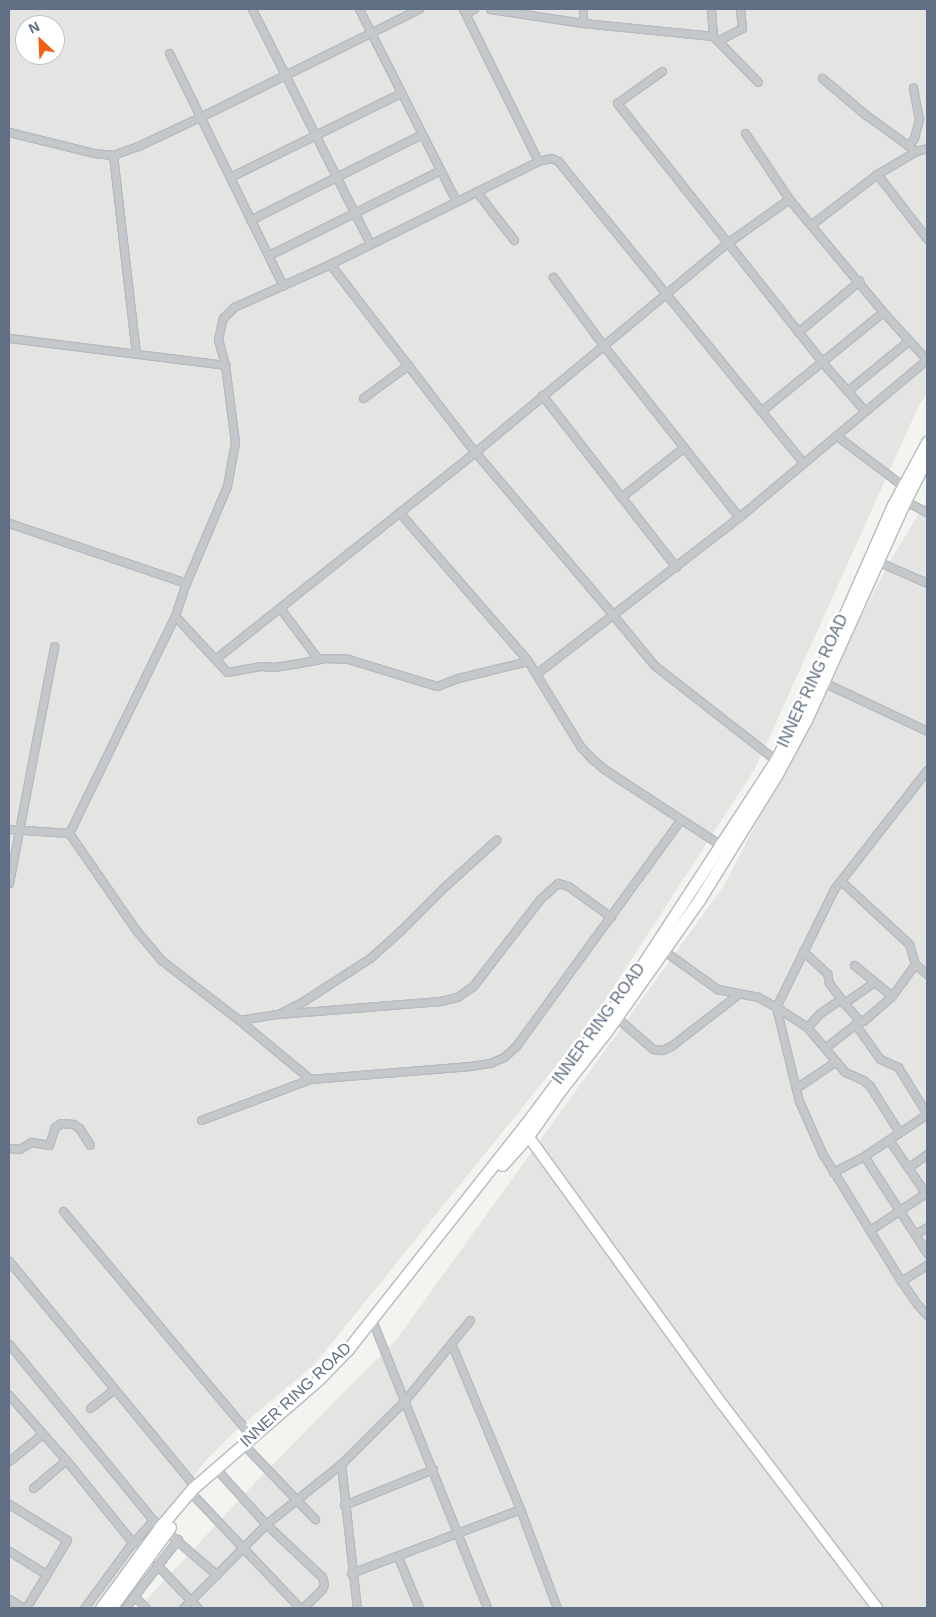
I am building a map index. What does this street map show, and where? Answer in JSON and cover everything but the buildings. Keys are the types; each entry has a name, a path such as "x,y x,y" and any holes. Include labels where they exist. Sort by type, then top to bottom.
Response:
{"main road":[{"name":"INNER RING ROAD","path":"195,1492 220,1473 328,1379 499,1168 622,996 780,761 903,486 927,442"},
{"name":"INNER RING ROAD","path":"526,1130 616,1017 699,900 780,761 823,682 877,561 927,458"},
{"name":"INNER RING ROAD","path":"160,1526 252,1437 320,1378 373,1323"},
{"path":"101,1608 160,1526"},
{"path":"111,1608 160,1526"}],"street":[{"path":"252,9 370,244"},
{"path":"359,9 456,201"},
{"path":"9,132 94,153 113,155 138,146 200,117 419,9"},
{"path":"474,9 465,11 538,162"},
{"path":"490,9 526,12 583,23 713,36 720,41 758,82"},
{"path":"583,9 583,23"},
{"path":"711,9 713,36"},
{"path":"720,41 726,35 742,28 740,9"},
{"path":"169,53 283,286"},
{"path":"662,71 617,103 822,362 865,411"},
{"path":"822,78 866,115 916,151"},
{"path":"908,146 914,138 919,120 913,88"},
{"path":"230,177 401,93"},
{"path":"537,673 676,567 927,360 883,312 789,198 745,132"},
{"path":"250,220 422,134"},
{"path":"812,224 877,174 916,151 927,148"},
{"path":"113,155 136,354"},
{"path":"69,833 175,616 186,584 227,486 235,442 225,365 218,339 220,324 227,312 330,264 546,158 558,161 803,462"},
{"path":"269,255 440,170"},
{"path":"877,174 927,239"},
{"path":"476,191 514,240"},
{"path":"216,659 475,452 727,243 789,198"},
{"path":"330,264 475,452 613,614 654,666 780,761"},
{"path":"553,277 603,345 739,516"},
{"path":"798,332 859,281"},
{"path":"760,411 883,312"},
{"path":"9,338 225,365"},
{"path":"847,391 908,341"},
{"path":"363,398 408,365"},
{"path":"542,395 676,567"},
{"path":"837,436 903,486"},
{"path":"621,497 684,447"},
{"path":"905,501 927,512"},
{"path":"400,512 528,661 580,746 591,758 680,820 722,846"},
{"path":"9,523 186,584"},
{"path":"877,561 927,583"},
{"path":"280,608 318,659"},
{"path":"175,616 216,659 223,669 232,673 261,666 274,667 318,659 348,660 437,686 458,678 528,661"},
{"path":"9,883 54,646"},
{"path":"823,682 927,730"},
{"path":"927,770 834,889 776,1007 796,1088 809,1125 833,1172 901,1281 927,1315"},
{"path":"201,1120 310,1079 470,1066 490,1063 504,1057 516,1046 680,820"},
{"path":"9,829 69,833"},
{"path":"69,833 151,949 161,960 239,1020 310,1079"},
{"path":"278,1014 305,1000 370,958 496,840"},
{"path":"841,881 905,939 911,949 915,964 927,974"},
{"path":"239,1020 278,1014 440,1001 457,997 472,986 540,899 558,883 568,886 611,917"},
{"path":"663,950 717,989 737,995 758,997 807,1027 826,1046 845,1072 863,1080 870,1086 900,1132"},
{"path":"803,951 827,973 829,982 880,1059 898,1067 927,1114 864,1156 833,1172"},
{"path":"826,1046 857,1023 868,1018 892,996 915,964"},
{"path":"854,965 892,996"},
{"path":"807,1027 820,1013 874,982"},
{"path":"616,1017 653,1048 662,1050 670,1046 737,995"},
{"path":"796,1088 836,1061"},
{"path":"9,1148 19,1149 31,1142 49,1145 55,1126 61,1123 73,1124 79,1128 90,1145"},
{"path":"526,1130 723,1405 877,1608"},
{"path":"870,1230 927,1194 889,1140"},
{"path":"909,1167 927,1154"},
{"path":"864,1156 927,1253"},
{"path":"63,1211 252,1437"},
{"path":"915,1234 927,1226"},
{"path":"9,1261 243,1550 302,1608 322,1589 324,1584 322,1577 266,1524 220,1473"},
{"path":"901,1281 927,1265"},
{"path":"183,1608 243,1550 266,1524 341,1464 405,1400 470,1320"},
{"path":"373,1323 488,1608"},
{"path":"451,1342 520,1510 557,1608"},
{"path":"9,1344 160,1526 178,1539 217,1575"},
{"path":"90,1408 114,1389"},
{"path":"9,1395 66,1460 133,1543"},
{"path":"9,1461 42,1434"},
{"path":"248,1449 295,1501 315,1519"},
{"path":"33,1488 66,1460"},
{"path":"341,1464 344,1505 357,1608"},
{"path":"344,1505 433,1469"},
{"path":"9,1504 68,1540 25,1608 9,1599"},
{"path":"352,1573 520,1510"},
{"path":"84,1608 133,1543 160,1526"},
{"path":"125,1608 178,1539"},
{"path":"9,1551 46,1574"},
{"path":"398,1557 419,1608"},
{"path":"157,1565 198,1608"},
{"path":"134,1596 146,1608"}],"shaded area":[{"path":"9,9 927,9 927,395 920,403 756,767 589,1025 314,1365 233,1433 207,1459 94,1608 9,1608"},
{"path":"927,500 927,1608 139,1608 264,1473 396,1340 725,884 887,566"}]}
